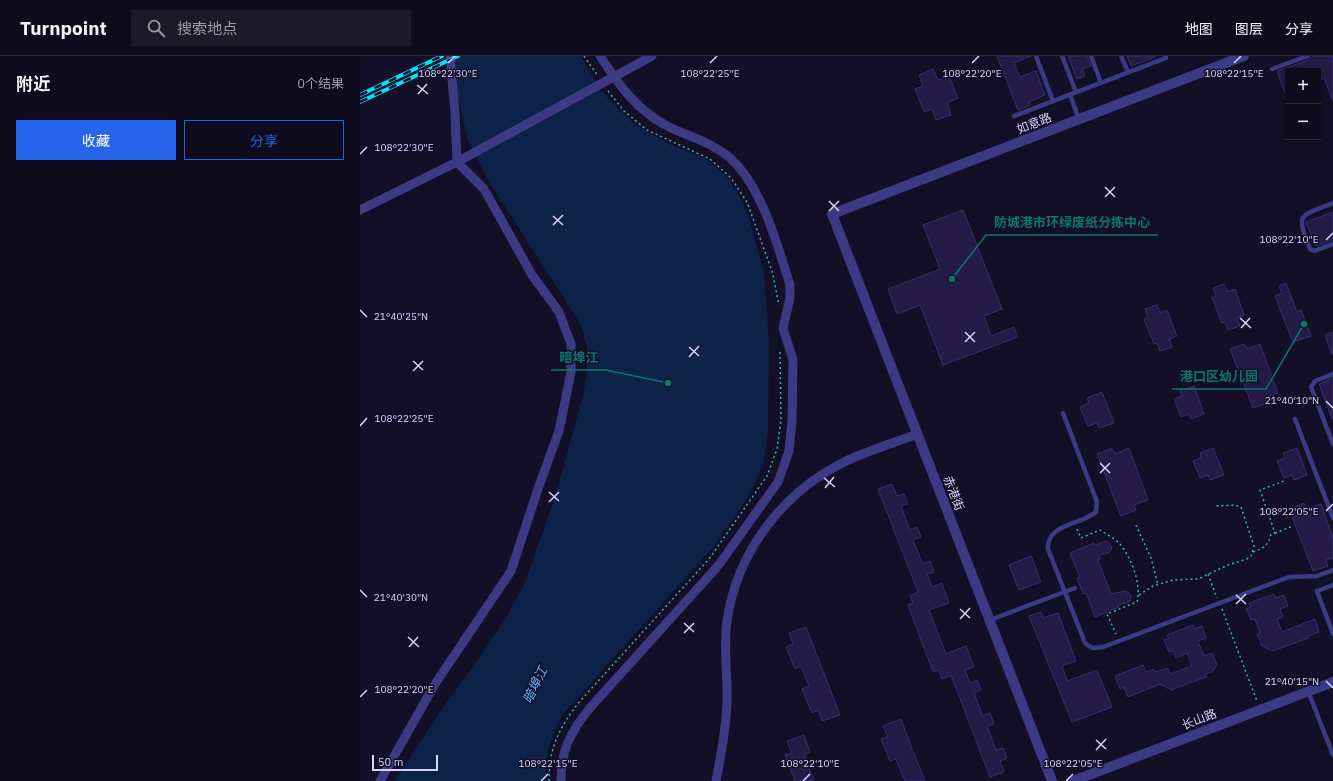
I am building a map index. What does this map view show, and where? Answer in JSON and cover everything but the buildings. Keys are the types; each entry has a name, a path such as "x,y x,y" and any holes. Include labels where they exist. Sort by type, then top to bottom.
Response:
{"street":[{"path":"380,781 435,684 511,571 538,486 559,431 571,372 571,344 560,312 532,275 484,189 457,162 455,113 450,56"},
{"path":"561,781 561,765 565,746 575,727 589,709 718,566 778,482 789,451 792,421 793,360 784,328 790,298 790,285 758,196 751,182 729,158 706,142 675,130 654,119 607,81 600,56"},
{"path":"360,210 457,162 652,56"},
{"name":"如意路","path":"832,214 1244,56"},
{"name":"赤港街","path":"832,214 1052,781"},
{"path":"716,781 724,744 727,703 727,622 737,578 757,538 775,514 810,482 845,462 918,434"},
{"name":"长山路","path":"1073,781 1333,682"}],"lane":[{"path":"1036,56 1054,101"},
{"path":"1062,56 1076,92"},
{"path":"1091,56 1101,83"},
{"path":"1121,56 1128,72"},
{"path":"1014,116 1166,58 1165,56"},
{"path":"1272,70 1308,56"},
{"path":"1070,94 1079,119"},
{"path":"1333,204 1307,213 1302,220 1301,225 1310,249 1314,251 1333,244"},
{"path":"1333,374 1315,381 1311,387 1333,444"},
{"path":"1063,413 1097,502 1096,512 1089,518 1056,530 1051,534 1048,541 1048,549 1085,643 1092,648 1103,647 1289,577 1317,576 1333,570"},
{"path":"1295,418 1333,518"},
{"path":"1333,585 1316,591 1333,634"},
{"path":"990,620 1075,588"},
{"path":"1308,691 1333,755"}],"path":[{"path":"584,56 607,81 624,111 648,130 662,138 705,156 731,178 747,202 772,271 779,309"},
{"path":"549,781 549,764 554,742 565,720 580,701 709,559 767,476 777,448 781,420 780,348"},
{"path":"1275,533 1260,490 1284,481"},
{"path":"1216,506 1234,505 1241,507 1254,546 1253,552"},
{"path":"1075,523 1081,538 1100,530 1119,543 1128,558 1139,595 1137,602 1107,614 1119,641"},
{"path":"1136,525 1151,558 1158,586"},
{"path":"1139,595 1153,586 1158,586 1173,580 1198,579 1247,559 1253,552 1265,547 1269,543 1270,534 1293,526"},
{"path":"1208,574 1260,709"}],"water":[{"path":"451,56 581,56 601,91 633,123 669,144 704,158 729,179 739,195 749,217 764,274 769,341 768,432 762,468 748,497 715,545 563,714 549,746 546,763 546,781 395,781 439,713 475,664 505,619 524,585 555,497 581,403 587,375 587,347 581,325 486,177 468,140 452,75"}],"railway":[{"path":"360,95 442,56"},
{"path":"360,102 458,56"}],"place":[{"name":"防城港市环绿废纸分拣中心","path":"952,279"},
{"name":"港口区幼儿园","path":"1304,324"},
{"name":"暗埠江","path":"668,383"}]}
